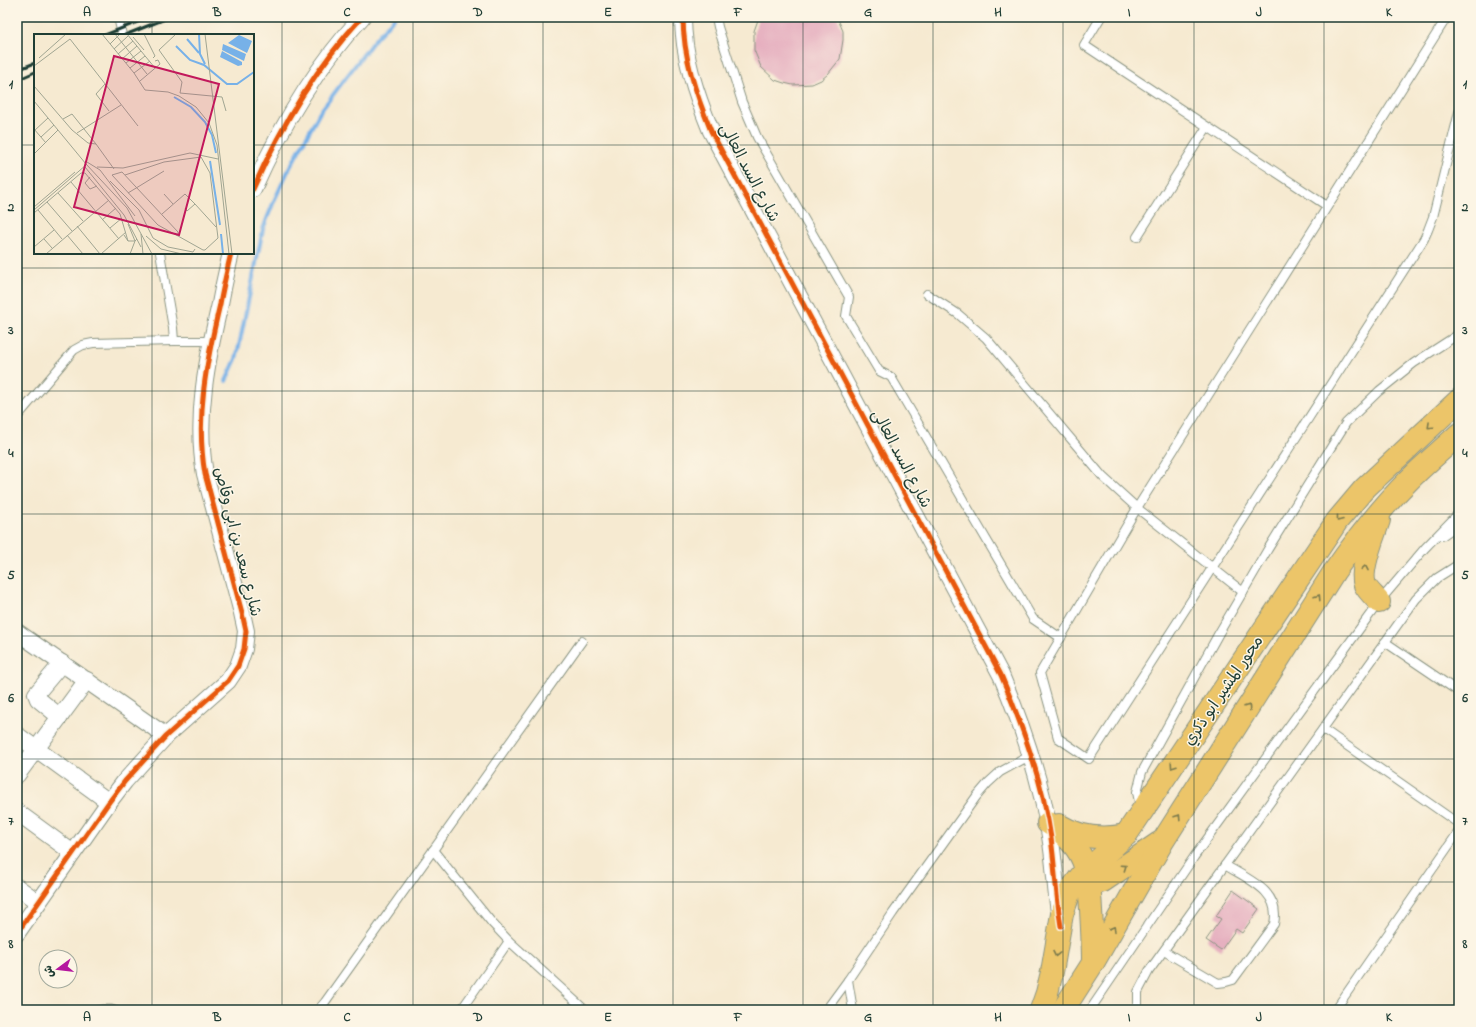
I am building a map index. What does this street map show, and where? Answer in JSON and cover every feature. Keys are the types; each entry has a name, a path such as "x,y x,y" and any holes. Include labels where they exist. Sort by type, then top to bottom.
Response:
{"main road":[{"name":"محور المشير ابو ذكري","path":"1041,1010 1047,992 1065,902 1084,879 1126,835 1142,813 1337,521 1364,489 1459,400"},
{"name":"محور المشير ابو ذكري","path":"1063,1010 1093,963 1163,841 1334,572 1382,508 1410,479 1459,434"},
{"path":"1379,602 1366,585 1364,575 1366,560 1382,508"},
{"path":"1048,825 1064,828 1081,835 1104,838 1126,835"},
{"path":"1048,825 1065,835 1081,856 1093,963"},
{"path":"1084,879 1103,881 1163,841"}],"street":[{"path":"254,187 267,156 305,90 327,59 362,17"},
{"name":"شارع السد العالى","path":"683,17 683,30 688,65 698,98 711,130 1001,675 1015,708 1031,755 1048,825 1061,926"},
{"name":"شارع سعد بن ابى وقاص","path":"17,933 125,781 166,736 228,681 238,666 244,649 246,631 204,474 200,429 211,341 231,254"},
{"path":"17,632 166,736"},
{"path":"60,717 38,700 36,694 62,663"},
{"path":"17,775 87,680"},
{"path":"17,735 109,802"},
{"path":"17,812 73,853"},
{"path":"17,887 38,902"}],"lane":[{"path":"118,17 122,34"},
{"path":"716,17 742,102 757,137 849,297 846,316 879,371 891,377 1033,619 1061,638"},
{"path":"1101,17 1084,45 1328,206"},
{"path":"1447,17 1137,508 1040,673 1058,738 1089,759 1428,230 1459,112"},
{"path":"1137,237 1207,127"},
{"path":"160,254 174,341"},
{"path":"926,294 958,314 986,338 1103,476 1137,508 1243,592"},
{"path":"1142,813 1139,806 1137,792 1139,779 1142,772 1268,549 1346,423 1379,391 1414,363 1459,334"},
{"path":"17,417 74,350 83,345 93,343 211,341"},
{"path":"1090,1010 1194,857 1379,602 1425,548 1459,513"},
{"path":"1425,548 1459,524"},
{"path":"1138,1010 1138,992 1144,980 1385,642 1416,599 1426,588 1437,578 1459,564"},
{"path":"318,1010 582,641"},
{"path":"1385,642 1459,692"},
{"path":"1323,729 1459,824"},
{"path":"826,1010 893,913 988,782 1000,772 1031,755"},
{"path":"1335,1010 1459,831"},
{"path":"433,850 492,923 509,941 585,1010"},
{"path":"1164,951 1218,983 1226,982 1233,980 1274,924 1276,914 1273,901 1265,890 1225,865"},
{"path":"462,1010 509,941"},
{"path":"848,980 854,1010"}],"building":[{"path":"759,17 837,17 843,31 840,59 828,74 821,80 812,84 793,85 775,80 761,67 754,50 754,31"},
{"path":"1233,890 1259,909 1242,933 1236,929 1221,950 1206,940 1221,919 1216,916"},
{"path":"102,1005 112,1005 127,1010 83,1010"}],"waterway":[{"path":"226,381 236,359 263,229 274,201 288,171 320,112 375,39 395,17"}],"railway":[{"path":"108,34 150,17"},
{"path":"128,34 170,17"},
{"path":"17,70 34,63"},
{"path":"17,80 34,72"}],"cycle path":[{"path":"254,187 275,143 300,98 345,36 362,17"},
{"path":"683,17 685,46 691,75 711,131 1001,675 1031,755 1043,796 1051,838 1061,926"},
{"path":"17,933 125,781 166,736 228,681 238,666 244,649 246,631 205,474 201,431 207,367 231,254"}]}
